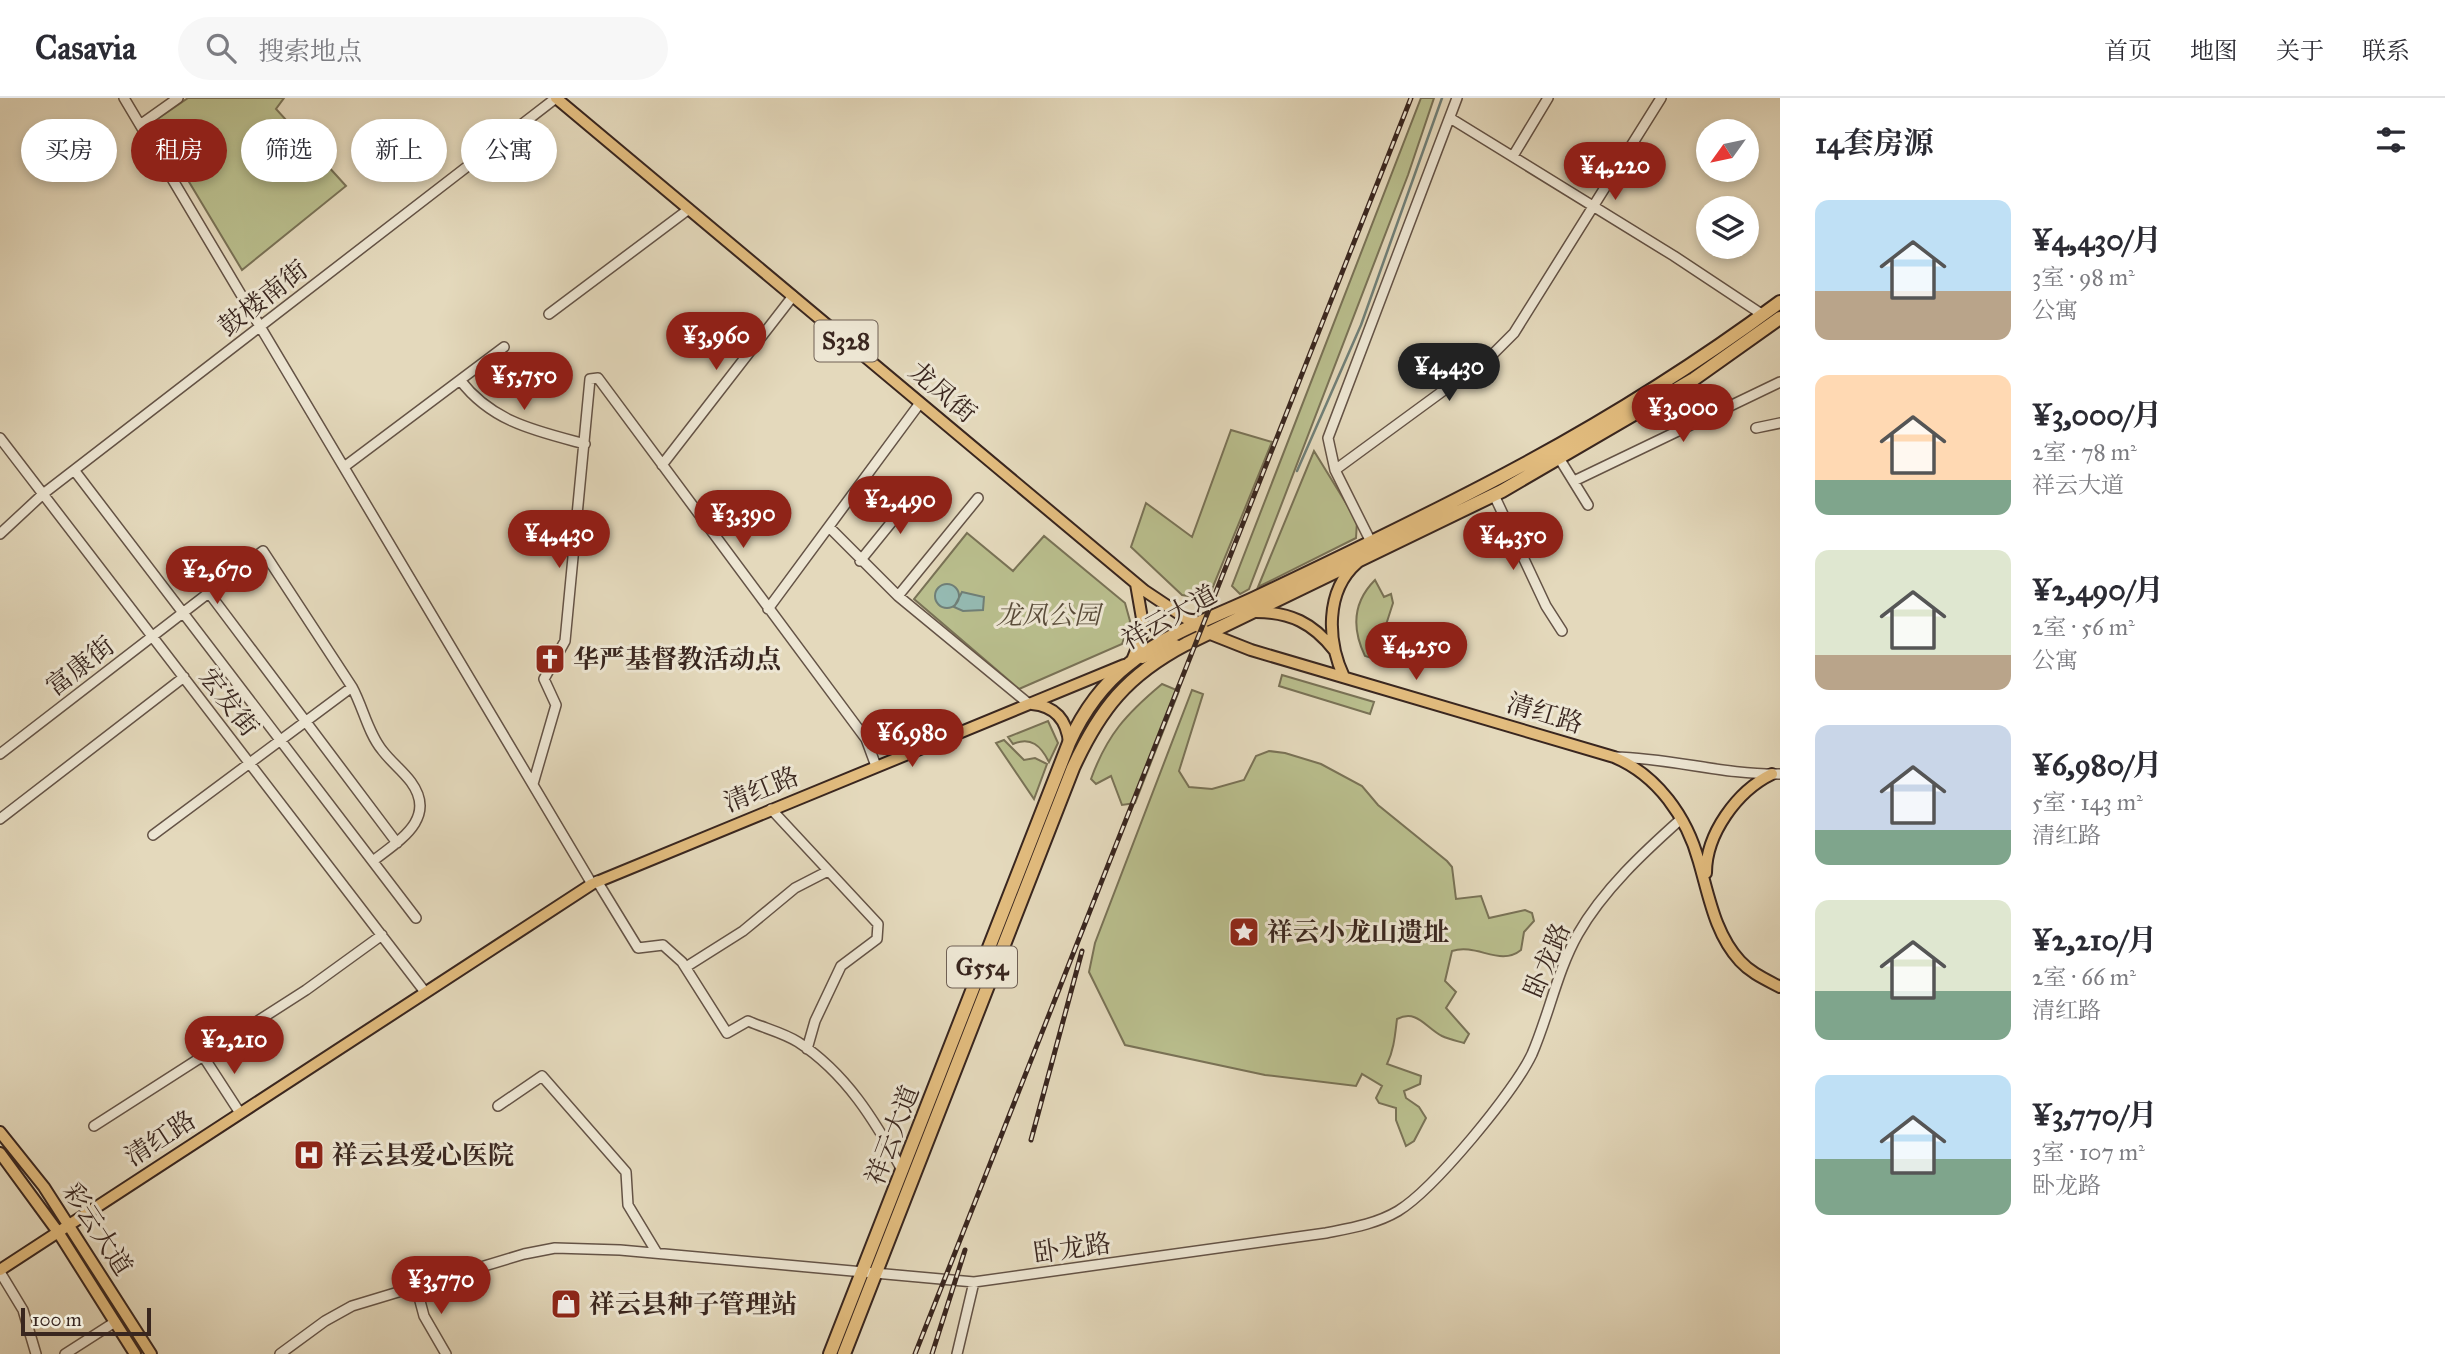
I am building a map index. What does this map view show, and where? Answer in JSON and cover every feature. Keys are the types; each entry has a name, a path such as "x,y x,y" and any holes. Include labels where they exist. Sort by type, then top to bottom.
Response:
{"highway":[{"name":"祥云大道","path":"830,1354 869,1273 1073,768 1090,730 1114,697 1143,671 1208,633 1494,495 1694,379 1771,319 1780,302"},
{"name":"祥云大道","path":"844,1354 902,1170 1069,743 1088,707 1129,663 1194,625 1371,542 1522,464 1771,319"}],"main road":[{"name":"龙凤街","path":"556,98 1136,584 1208,633"},
{"path":"1343,677 1335,652 1332,624 1335,597 1343,578 1358,562"},
{"path":"1129,663 1140,648 1144,630 1136,584"},
{"path":"1256,612 1282,613 1298,618 1316,631 1335,652"},
{"name":"清红路","path":"0,1271 594,883 1208,633 1251,650 1614,757 1648,778 1681,819 1695,847 1720,931 1732,952 1751,971 1780,987"},
{"path":"1029,704 1046,706 1059,715 1066,728 1069,743"},
{"path":"1708,893 1706,863 1714,836 1744,794 1776,774"},
{"name":"彩云大道","path":"0,1132 69,1224 151,1354"},
{"name":"彩云大道","path":"0,1153 58,1232 135,1354"}],"street":[{"path":"124,98 136,119"},
{"path":"148,119 178,98"},
{"name":"鼓楼南街","path":"0,534 74,470 556,98"},
{"path":"1371,542 1335,470 1328,438 1457,98"},
{"path":"1513,156 1548,98"},
{"path":"1335,470 1492,355 1514,333 1661,98"},
{"path":"1450,118 1771,319"},
{"path":"174,182 533,784 638,948 663,944 685,967 727,1033 748,1021 797,1041 838,1074 864,1106 902,1170"},
{"path":"549,314 689,209"},
{"path":"662,465 793,296"},
{"path":"344,467 504,347"},
{"path":"533,784 556,705 544,679 565,641 590,379 598,378 866,739 876,766"},
{"path":"460,380 488,409 517,425 585,444"},
{"path":"1573,481 1780,382"},
{"path":"768,609 920,403"},
{"path":"1756,428 1780,423"},
{"name":"宏发街","path":"0,438 425,992"},
{"path":"1559,458 1588,505"},
{"path":"74,470 416,918"},
{"path":"860,561 916,492"},
{"path":"1494,495 1546,606 1562,631"},
{"path":"898,596 978,498"},
{"path":"828,527 898,596 1029,704"},
{"name":"富康街","path":"0,754 263,551 352,687"},
{"path":"209,593 397,843"},
{"path":"0,819 184,677"},
{"path":"153,835 352,687 364,709 376,742 403,772 418,795 415,827 373,861"},
{"path":"1614,757 1776,774"},
{"path":"771,809 878,925 879,933 868,947 841,966 820,1009 807,1049"},
{"name":"卧龙路","path":"280,1354 342,1311 539,1250 576,1248 657,1253 974,1282 1344,1230 1378,1220 1401,1209 1437,1177 1515,1083 1534,1048 1579,932 1619,881 1681,819"},
{"path":"685,967 743,931 795,888 828,872"},
{"path":"94,1126 306,990 382,935"},
{"path":"203,1056 240,1113"},
{"path":"498,1106 542,1076 626,1172 628,1205 657,1253"},
{"path":"0,1271 23,1310 36,1354"},
{"path":"957,1354 974,1282"},
{"path":"416,1286 424,1316 446,1354"},
{"path":"65,1354 115,1322"}],"green space":[{"path":"188,98 284,98 276,109 285,119 241,119 241,182 337,182 337,176 346,186 242,270 189,182 227,182 227,119 157,119"},
{"path":"1421,98 1434,98 1408,175 1249,589 1240,594 1232,586"},
{"path":"1231,430 1272,442 1208,599 1182,595 1131,547 1146,503 1192,537"},
{"path":"1314,451 1357,521 1356,538 1258,587"},
{"name":"龙凤公园","path":"967,533 1013,571 1044,536 1125,603 1130,621 1122,644 1019,689 914,599"},
{"path":"1375,580 1384,597 1391,594 1393,603 1375,659 1365,656 1358,636 1356,616 1362,598"},
{"path":"1282,675 1374,702 1370,714 1279,686"},
{"path":"1162,684 1179,691 1135,803 1122,805 1111,776 1096,784 1091,779 1119,726"},
{"path":"1192,690 1203,694 1179,771 1189,787 1212,789 1244,780 1256,756 1269,751 1321,764 1362,786 1378,805 1447,861 1452,867 1456,899 1481,896 1489,918 1525,910 1532,913 1534,921 1524,932 1521,950 1513,955 1497,956 1461,949 1452,951 1445,981 1456,992 1446,1008 1469,1034 1464,1043 1442,1036 1416,1018 1404,1016 1397,1019 1393,1048 1387,1064 1421,1076 1420,1084 1404,1091 1406,1098 1419,1107 1426,1118 1414,1141 1406,1146 1396,1120 1396,1108 1379,1103 1376,1098 1382,1086 1362,1074 1356,1086 1265,1075 1125,1045 1089,972 1095,943"},
{"path":"1048,721 1058,743 1049,762 1035,744 1025,741 1013,744 1008,737"},
{"path":"1004,740 1024,760 1035,758 1047,764 1034,799 996,743"}],"water":[{"path":"947,584 955,588 959,596 955,604 947,608 939,604 935,596 939,588"},
{"path":"962,592 984,597 983,610 963,611 954,607"}],"waterway":[{"path":"1297,471 1361,325 1442,98"}],"railway":[{"path":"915,1354 1411,98"},
{"path":"1031,1140 1082,951"},
{"path":"932,1354 965,1250"}],"place":[{"name":"华严基督教活动点","path":"550,659"},
{"name":"祥云小龙山遗址","path":"1244,932"},
{"name":"祥云县爱心医院","path":"309,1155"},
{"name":"祥云县种子管理站","path":"566,1304"}]}
